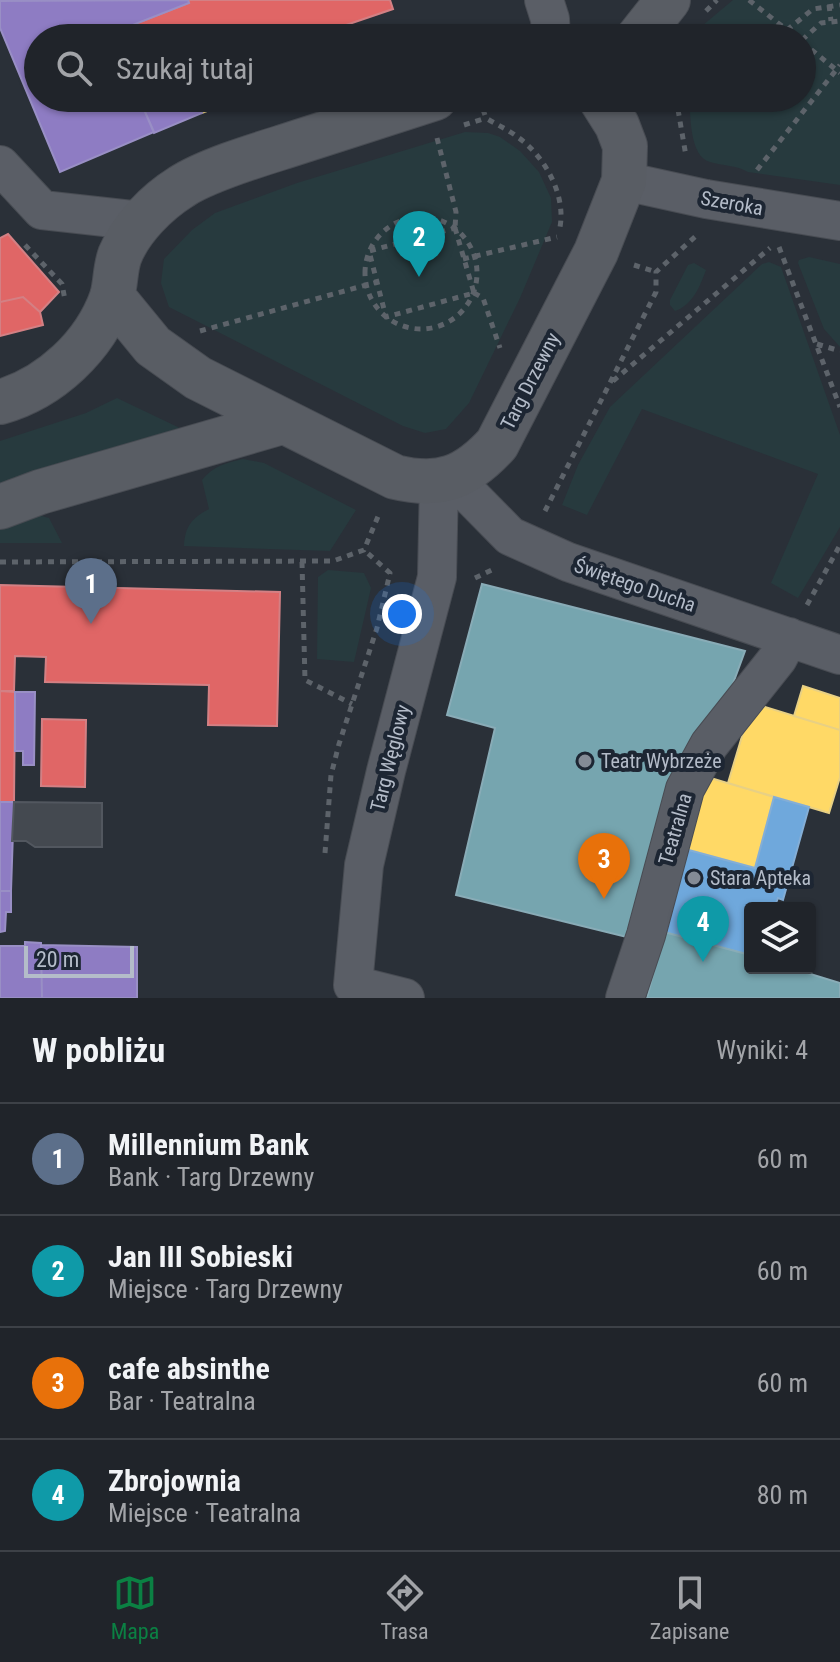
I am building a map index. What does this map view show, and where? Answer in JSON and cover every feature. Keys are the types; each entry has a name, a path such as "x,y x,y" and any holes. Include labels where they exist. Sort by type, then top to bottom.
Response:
{"street":[{"path":"544,0 550,24"},
{"path":"649,24 668,0"},
{"name":"Targ Drzewny","path":"446,479 480,463 497,444 596,252 624,181 625,146 609,112"},
{"path":"0,402 39,385 72,359 90,339 112,296 120,255 141,221 181,186 247,159 448,118"},
{"path":"0,165 42,210 141,221"},
{"name":"Szeroka","path":"624,181 706,199 840,221"},
{"path":"112,296 153,346 198,378 395,477 418,483 446,479"},
{"path":"0,507 40,492 282,422"},
{"name":"Świętego Ducha","path":"446,479 510,536 568,562 840,655"},
{"name":"Targ Węglowy","path":"405,998 353,985 364,865 437,577 446,479"},
{"name":"Teatralna","path":"625,998 646,935 685,789 709,745 778,658 789,637"}],"path":[{"path":"749,0 779,24"},
{"path":"829,5 831,21"},
{"path":"794,24 813,9 840,5"},
{"path":"816,27 821,23 840,21"},
{"path":"816,52 839,69 816,97"},
{"path":"484,112 486,118"},
{"path":"679,112 687,158"},
{"path":"757,179 757,169 804,112"},
{"path":"463,259 557,237 561,221 561,202 542,161 521,138 486,118 448,118 435,134 456,212 455,228 463,259 474,293 483,298 503,357"},
{"path":"417,217 437,219 455,228 467,240 475,256 477,281 474,293 456,318 443,325 413,328 398,324 386,317 374,303 367,286 365,268 369,251 381,234 397,222 417,217"},
{"path":"369,251 455,228"},
{"path":"542,516 656,292 656,272 699,232 712,234"},
{"path":"16,235 62,284 66,305"},
{"path":"763,241 793,245"},
{"path":"611,383 777,243"},
{"path":"777,243 840,407"},
{"path":"369,251 386,317"},
{"path":"188,325 199,331 377,282"},
{"path":"386,317 474,293"},
{"path":"816,344 840,351"},
{"path":"789,637 840,545"},
{"path":"0,562 333,561 364,550 390,573 377,628 352,704 305,680 302,562"}],"green space":[{"path":"733,0 840,0 840,185 748,172 703,158 692,134 690,112 816,112 816,24 704,24"},
{"path":"465,132 500,137 520,151 539,172 551,198 552,222 520,298 469,403 446,429 425,433 403,426 169,307 161,283 164,259 192,230 215,213 297,183"},
{"path":"809,257 840,264 840,347 824,329 798,263"},
{"path":"769,262 781,267 840,435 840,527 798,598 771,583 818,474 642,409 587,515 562,505 578,465 610,407 762,264"},
{"path":"694,263 706,270 704,276 691,300 675,311 670,300 688,265"},
{"path":"117,398 184,430 0,484 0,441 86,413"},
{"path":"243,459 264,463 356,510 330,551 184,546 190,523 209,509 202,480 215,468"},
{"path":"34,514 49,518 62,543 0,543 0,526"},
{"path":"328,570 364,573 371,588 354,662 317,659 318,577"}],"building: Mieszkania":[{"path":"803,686 840,698 840,730 794,716"},
{"path":"752,703 840,730 840,777 829,813 728,783"},
{"path":"704,776 774,797 755,868 685,849"}],"building: Handel":[{"path":"188,0 390,0 393,9 349,24 135,24 189,3"},
{"path":"8,234 59,292 40,312 23,297 0,302 0,238"},
{"path":"23,297 40,312 43,325 0,336 0,302"},
{"path":"0,585 280,592 277,726 208,725 209,685 45,682 46,657 15,656 14,691 0,691"},
{"path":"0,691 15,692 14,802 0,802"},
{"path":"42,719 86,720 85,787 41,786"}],"building: Biura":[{"path":"188,0 189,3 135,24 24,24 24,86 0,28 0,1"},
{"path":"35,112 145,112 154,132 60,172"},
{"path":"145,112 202,112 202,113 154,133"},
{"path":"15,692 35,692 34,765 23,765 23,751 15,751"},
{"path":"0,802 14,802 11,891 0,891"},
{"path":"0,891 11,891 11,912 6,912 5,931 0,932"},
{"path":"25,942 41,943 42,998 0,998 0,946 25,946"},
{"path":"41,945 137,947 137,998 42,998"}],"building: Szkoły":[{"path":"774,797 809,807 783,900 744,902 744,953 664,932 685,849 755,868"}],"building: Publiczne":[{"name":"Teatr Wybrzeże","path":"482,584 745,651 728,697 682,768 670,776 635,939 456,895 495,728 447,715"},
{"path":"664,932 744,953 744,974 811,974 840,983 840,998 647,998"}],"building: Inne":[{"path":"14,802 102,803 102,847 35,847 26,841 12,841"}],"place":[{"name":"Jan III Sobieski","path":"419,277"},
{"name":"Millennium Bank","path":"91,624"},
{"name":"Teatr Wybrzeże","path":"585,761"},
{"name":"Stara Apteka","path":"694,878"},
{"name":"cafe absinthe","path":"604,899"},
{"name":"Zbrojownia","path":"703,962"}]}
